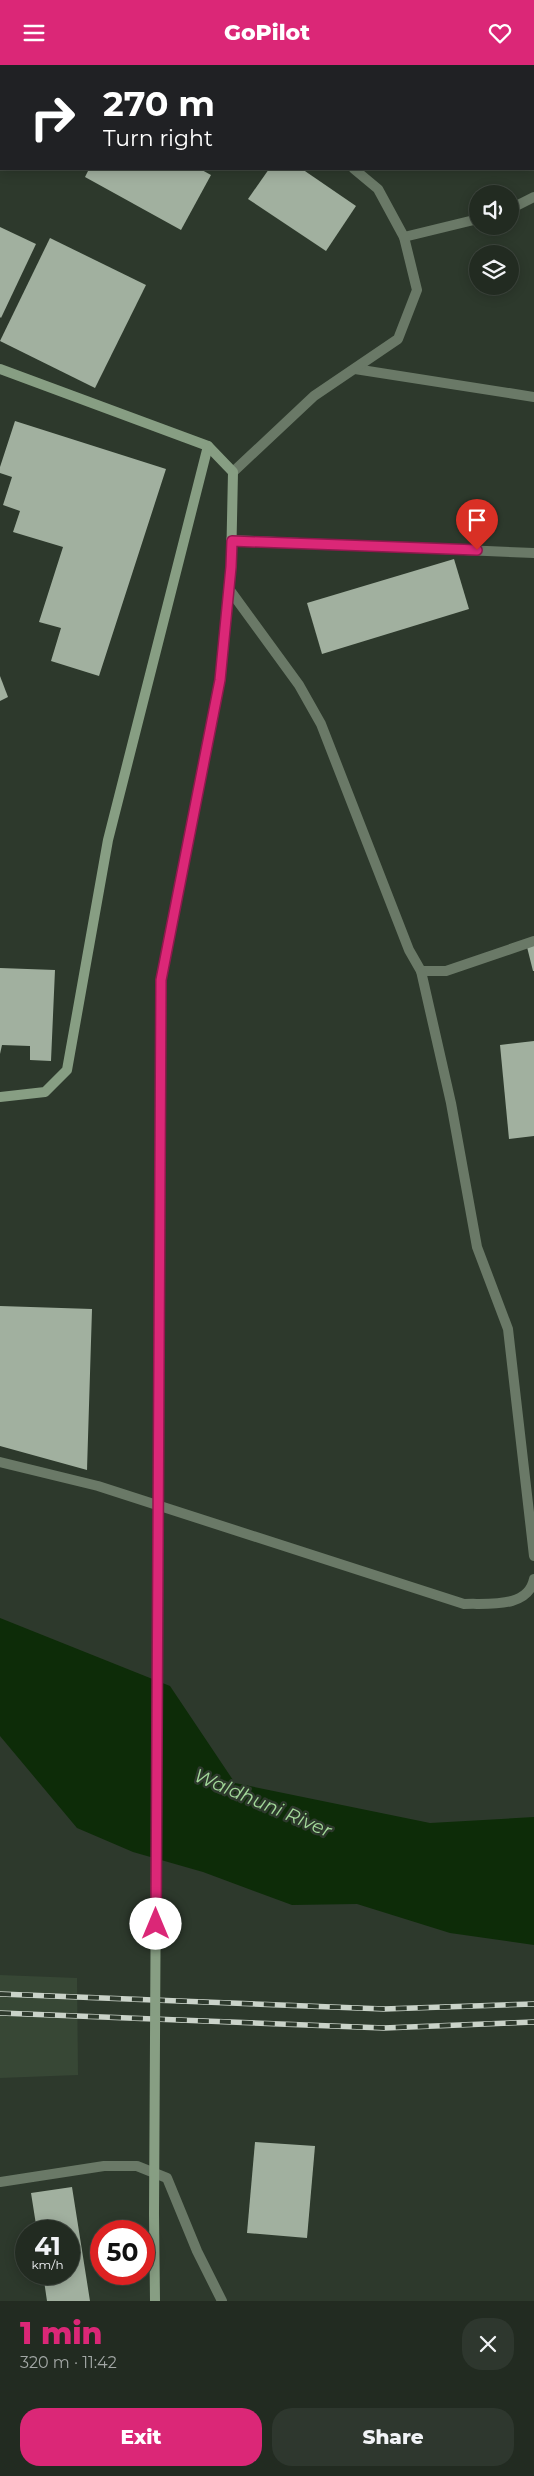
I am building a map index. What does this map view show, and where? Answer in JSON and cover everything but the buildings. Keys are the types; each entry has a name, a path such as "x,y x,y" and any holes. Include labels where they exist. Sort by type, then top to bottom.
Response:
{"main road":[{"path":"0,369 208,447 233,472 232,541 220,680 161,980 155,2301"},
{"path":"0,1097 44,1092 67,1070 108,839 208,447"}],"street":[{"path":"233,472 314,396 398,339 417,290 404,237 378,189 355,170"},
{"path":"519,204 534,197"},
{"path":"404,237 469,221"},
{"path":"355,369 534,397"},
{"path":"232,541 534,553"},
{"path":"229,589 299,685 321,724 409,950 422,971 451,1103 477,1247 508,1329 534,1556"},
{"path":"422,971 446,971 534,941"},
{"path":"0,1462 98,1486 464,1604 517,1601 532,1589 534,1579"},
{"path":"0,2182 104,2166 137,2167 166,2178 197,2251 222,2301"}],"shaded area":[{"path":"0,1975 77,1978 78,2075 0,2078"}],"water":[{"name":"Waldhuni River","path":"0,1618 170,1686 235,1783 430,1823 534,1817 534,1945 450,1933 357,1904 292,1905 203,1872 133,1852 77,1828 0,1736"}],"railway":[{"path":"0,1994 384,2009 534,2004"},
{"path":"0,2013 384,2028 534,2022"}],"route":[{"path":"156,1924 161,980 220,680 232,541 477,550"}]}
